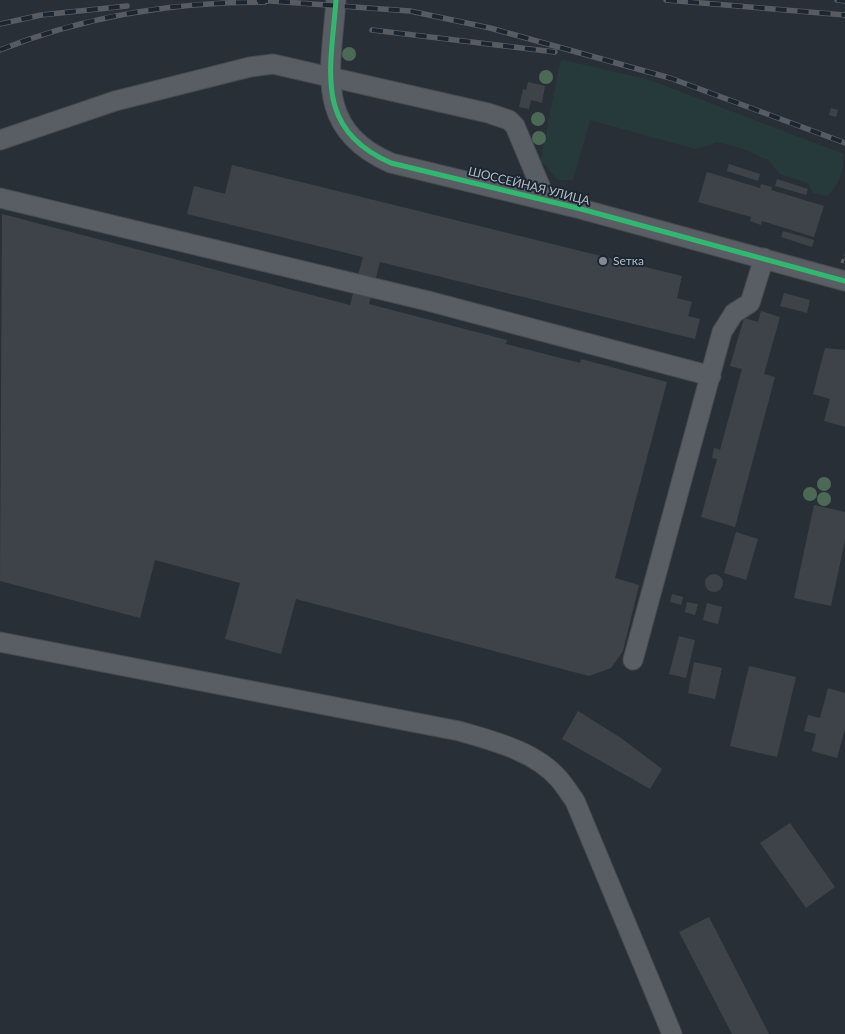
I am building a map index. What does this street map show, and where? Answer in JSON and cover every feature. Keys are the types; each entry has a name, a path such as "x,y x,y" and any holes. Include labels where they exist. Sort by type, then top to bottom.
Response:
{"street":[{"name":"ШОССЕЙНАЯ УЛИЦА","path":"336,0 330,77 334,106 342,125 356,142 376,156 391,163 546,200 845,280"},
{"path":"0,140 115,102 250,67 278,65 488,113 509,120 518,132 546,200"},
{"path":"0,198 428,301 710,376"},
{"path":"633,660 725,326 734,314 750,303 764,258"},
{"path":"0,642 459,731 509,746 540,763 558,778 575,801 672,1034"}],"green space":[{"path":"563,60 650,80 843,154 843,166 840,177 827,196 813,193 808,183 780,174 768,160 741,148 717,142 696,149 590,120 573,180 558,180 544,164 537,161 541,159 560,63"}],"building":[{"path":"528,82 545,86 542,103 531,100 529,109 519,107 523,89 526,90"},
{"path":"831,108 838,110 836,117 829,115"},
{"path":"729,164 760,174 758,181 727,171"},
{"path":"232,165 682,276 677,298 692,302 688,316 700,319 695,339 380,262 369,304 507,340 506,344 580,363 581,359 667,382 615,578 639,585 623,651 611,668 589,676 296,599 281,654 225,639 240,583 155,560 140,618 0,581 2,214 350,305 363,257 187,214 194,186 225,194"},
{"path":"707,172 760,188 761,184 772,187 771,190 824,206 814,237 762,221 761,225 750,221 751,217 698,202"},
{"path":"777,179 808,189 806,195 775,186"},
{"path":"783,231 814,240 812,247 781,237"},
{"path":"784,293 810,300 807,313 780,306"},
{"path":"761,311 780,317 764,374 775,377 735,527 701,517 717,459 712,458 714,448 720,450 742,369 730,366 744,318 758,322"},
{"path":"825,348 845,350 845,427 824,421 830,399 813,394"},
{"path":"814,505 845,512 845,540 831,606 794,598"},
{"path":"736,532 758,539 746,580 724,573"},
{"path":"710,574 718,574 723,579 721,590 710,592 705,587 705,579"},
{"path":"672,594 683,597 681,605 670,602"},
{"path":"687,602 698,604 695,615 685,612"},
{"path":"707,603 722,607 718,624 703,620"},
{"path":"679,636 695,640 686,678 669,674"},
{"path":"694,662 722,668 715,699 688,693"},
{"path":"749,666 796,677 777,757 730,746"},
{"path":"828,688 845,693 845,729 837,758 812,751 816,734 804,731 808,715 820,718"},
{"path":"578,711 621,738 662,769 650,789 562,739"},
{"path":"790,823 835,887 806,908 760,843"},
{"path":"709,917 769,1034 732,1034 679,932"}],"railway":[{"path":"257,0 410,11 490,28 670,78 845,143"},
{"path":"666,0 845,15"},
{"path":"837,0 845,1"},
{"path":"0,50 64,28 130,13 197,5 265,2"},
{"path":"0,24 41,15 127,6"},
{"path":"372,30 555,52"}],"cycle path":[{"path":"336,0 331,73 332,95 338,115 349,133 366,149 391,163 581,209 845,281"}],"place":[{"name":"Sетка","path":"603,261"}]}
